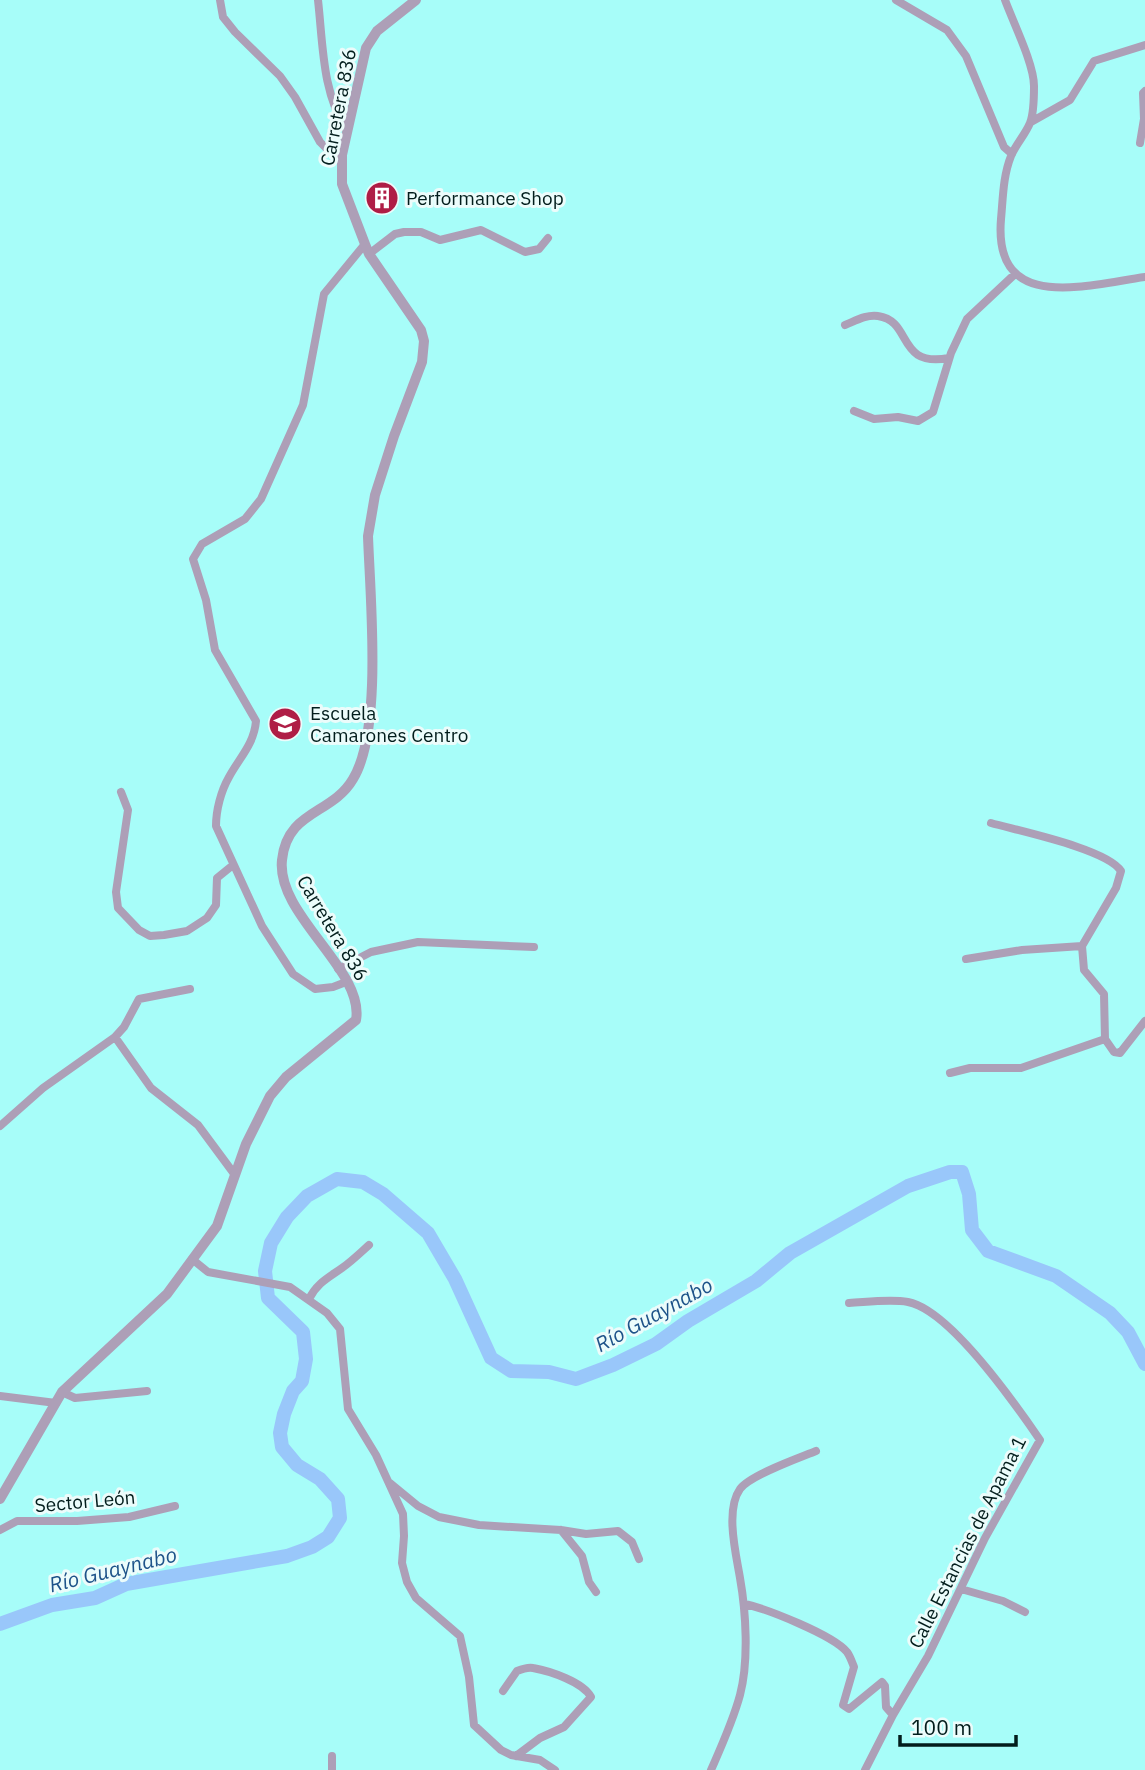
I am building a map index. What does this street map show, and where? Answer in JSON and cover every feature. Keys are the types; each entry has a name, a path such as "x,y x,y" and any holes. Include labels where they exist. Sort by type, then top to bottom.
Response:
{"street":[{"path":"220,0 223,17 280,76 320,142 329,151 342,155"},
{"path":"318,0 328,86 337,115 347,131"},
{"name":"Carretera 836","path":"0,1499 62,1392 167,1294 217,1226 246,1144 270,1096 286,1077 356,1020 355,1004 346,982 290,898 282,876 282,860 291,830 309,814 345,791 354,778 361,761 370,714 370,521 375,495 424,351 421,330 367,249 342,184 342,155 366,48 377,31 416,0"},
{"path":"896,0 947,30 957,43 966,56 1004,147 1012,154"},
{"path":"1004,0 1034,82 1031,122 1012,154 1005,178 1000,230 1003,258 1015,274 1036,285 1058,289 1145,277"},
{"path":"1031,122 1070,100 1094,61 1145,45"},
{"path":"1140,143 1145,91"},
{"path":"346,982 315,989 293,974 262,926 216,826 216,813 228,779 252,743 257,721 215,650 206,600 193,559 202,544 245,519 261,499 303,405 324,294 367,249 395,234 412,231 440,240 481,230 525,252 539,249 548,239"},
{"path":"854,411 874,419 898,417 918,421 933,412 949,358 967,319 1015,274"},
{"path":"845,325 869,316 879,316 900,331 917,355 926,360 949,358"},
{"path":"121,792 128,810 116,892 118,908 139,930 150,936 187,931 207,918 216,905 217,878 233,865"},
{"path":"991,823 1099,854 1118,866 1121,871 1116,888 1082,946 1084,970 1104,994 1105,1039 1114,1052 1121,1053 1145,1021"},
{"path":"338,969 371,952 418,942 534,947"},
{"path":"966,958 1022,950 1082,946"},
{"path":"0,1126 43,1088 115,1037 124,1027 139,999 190,989"},
{"path":"115,1037 151,1088 198,1125 235,1175"},
{"path":"950,1073 970,1068 1021,1068 1105,1039"},
{"path":"309,1299 314,1289 327,1276 341,1269 369,1245"},
{"path":"192,1259 206,1271 290,1287 327,1313 340,1329 348,1409 376,1455 402,1514 402,1563 407,1581 416,1598 460,1636 469,1677 474,1725 501,1750 540,1760 555,1770"},
{"name":"Calle Estancias de Apama 1","path":"849,1303 908,1302 925,1308 944,1323 998,1379 1040,1440 985,1538 928,1656 865,1770"},
{"path":"62,1392 75,1398 147,1391"},
{"path":"0,1396 55,1403"},
{"path":"712,1770 741,1692 745,1604 733,1536 734,1508 740,1489 752,1479 816,1451"},
{"path":"388,1482 418,1506 439,1517 479,1525 586,1534 618,1531 632,1542 639,1559"},
{"name":"Sector León","path":"0,1530 17,1521 77,1521 130,1517 175,1506"},
{"path":"561,1530 582,1556 589,1582 596,1592"},
{"path":"961,1589 1003,1601 1025,1612"},
{"path":"745,1604 765,1608 838,1643 848,1653 854,1667 843,1705 849,1709 854,1706 881,1682 885,1686 886,1707 893,1715"},
{"path":"503,1691 517,1671 531,1667 576,1682 586,1689 591,1697 564,1727 540,1738 516,1756"},
{"path":"332,1756 332,1770"}],"waterway":[{"name":"Río Guaynabo","path":"0,1624 52,1605 95,1598 126,1584 287,1556 312,1547 328,1537 340,1518 338,1499 320,1479 297,1465 282,1447 280,1433 284,1414 293,1391 302,1381 306,1359 303,1332 268,1298 265,1271 271,1243 287,1217 307,1196 337,1179 363,1182 383,1194 428,1233 455,1279 491,1358 511,1371 549,1372 576,1379 613,1365 656,1344 688,1321 756,1281 790,1253 908,1186 950,1172 962,1172 969,1194 972,1230 988,1251 1056,1276 1110,1313 1128,1332 1145,1364"}],"place":[{"name":"Performance Shop","path":"382,198"},
{"name":"Escuela Camarones Centro","path":"285,724"}]}
